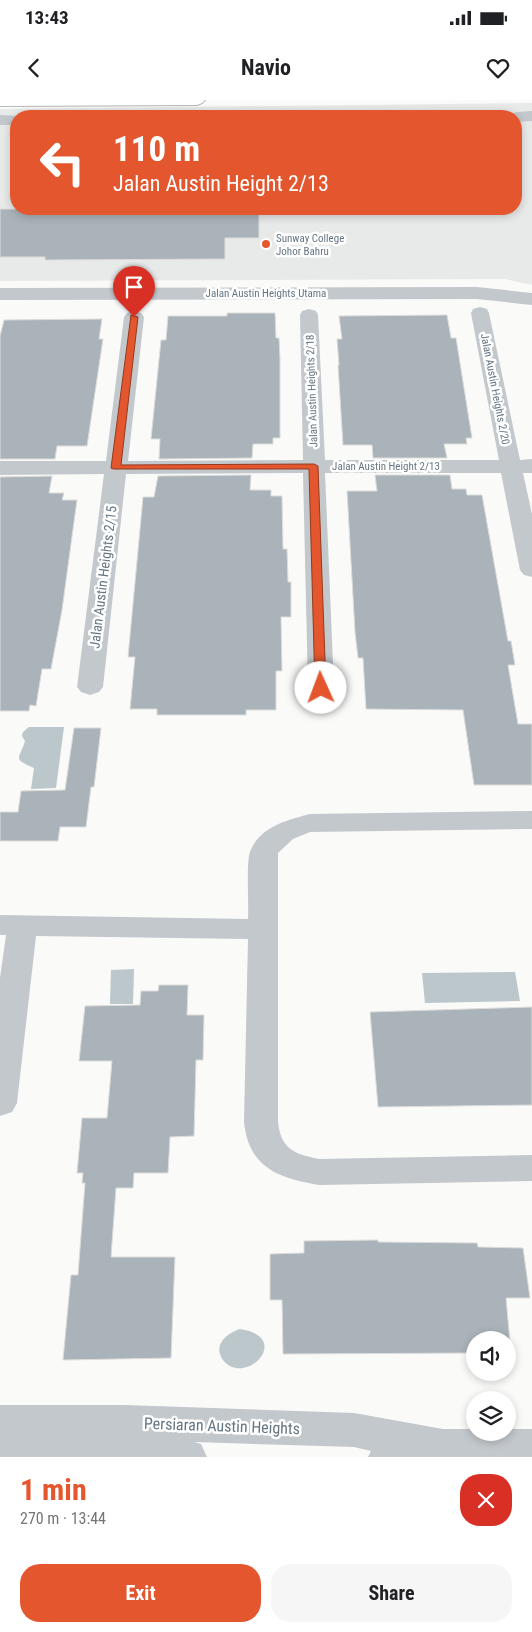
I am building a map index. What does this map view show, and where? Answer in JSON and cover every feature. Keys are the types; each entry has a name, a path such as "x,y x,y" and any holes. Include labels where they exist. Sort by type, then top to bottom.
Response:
{"main road":[{"path":"0,101 197,100"}],"street":[{"name":"Jalan Austin Heights Utama","path":"0,294 468,293 502,294 532,298"},
{"name":"Jalan Austin Heights 2/20","path":"480,312 521,466 532,570"},
{"name":"Jalan Austin Heights 2/18","path":"309,315 321,688"},
{"name":"Jalan Austin Heights 2/15","path":"90,687 134,317"},
{"name":"Jalan Austin Height 2/13","path":"0,468 521,466"},
{"path":"532,820 310,823 294,826 281,832 270,842 264,853 261,1135 267,1147 278,1159 295,1168 319,1172 532,1168"},
{"path":"0,1104 11,926 262,929"},
{"name":"Persiaran Austin Heights","path":"0,1422 126,1422 354,1430 443,1447"},
{"path":"0,1443 27,1448 76,1450 140,1448 186,1457"},
{"name":"Persiaran Austin Heights","path":"388,1457 443,1447 532,1447"}],"shaded area":[{"name":"Sunway College Johor Bahru","path":"532,103 532,285 505,279 0,281 0,109"},
{"path":"29,727 64,727 56,788 31,789 34,768 22,762 19,758 25,741 22,736 23,732"},
{"path":"134,969 133,1004 110,1004 111,970"},
{"path":"515,972 520,1001 425,1003 422,973"},
{"path":"240,1329 256,1334 263,1341 264,1350 260,1358 252,1365 243,1368 232,1367 223,1360 219,1349 226,1336"}],"building":[{"path":"0,209 10,209 10,215 259,215 259,238 225,238 225,259 45,260 45,257 0,257"},
{"path":"227,313 275,313 276,338 279,338 280,359 280,438 273,438 273,444 253,444 252,458 159,459 160,439 151,439 161,340 166,340 168,316 227,316"},
{"path":"447,315 451,338 456,338 472,438 466,438 467,444 444,444 447,458 373,458 372,445 343,445 337,339 342,339 339,316"},
{"path":"102,319 99,339 103,339 87,446 57,446 55,459 0,459 0,336 4,320"},
{"path":"251,475 250,490 271,490 271,496 282,496 283,549 287,549 288,582 291,582 291,617 281,617 282,671 276,671 276,710 246,710 246,715 157,715 157,709 130,709 135,657 128,657 143,497 154,497 158,476"},
{"path":"375,475 450,475 452,489 466,489 467,495 482,495 508,641 511,641 515,665 508,665 518,724 532,724 532,785 474,785 463,710 366,709 363,658 358,658 355,632 347,491 377,491"},
{"path":"52,476 49,493 64,493 62,500 77,500 62,610 51,669 42,669 36,706 30,705 29,711 0,711 0,477"},
{"path":"74,728 101,728 94,787 91,787 86,827 60,827 58,841 0,841 0,812 18,812 21,791 65,790"},
{"path":"159,985 188,985 187,1015 204,1015 203,1060 196,1060 194,1136 170,1137 168,1173 134,1173 133,1188 116,1188 111,1257 175,1257 171,1358 63,1360 71,1275 78,1275 85,1183 82,1183 83,1173 77,1173 82,1118 107,1118 112,1061 79,1061 85,1006 140,1005 141,991 158,991"},
{"path":"532,1007 532,1105 378,1107 370,1012"},
{"path":"378,1240 378,1242 477,1243 478,1247 523,1248 530,1298 506,1298 509,1331 466,1331 466,1353 283,1354 282,1300 270,1300 270,1254 304,1253 304,1241"}],"place":[{"name":"Sunway College Johor Bahru","path":"266,244"}],"route":[{"path":"134,317 116,468 314,466 321,688"}]}
